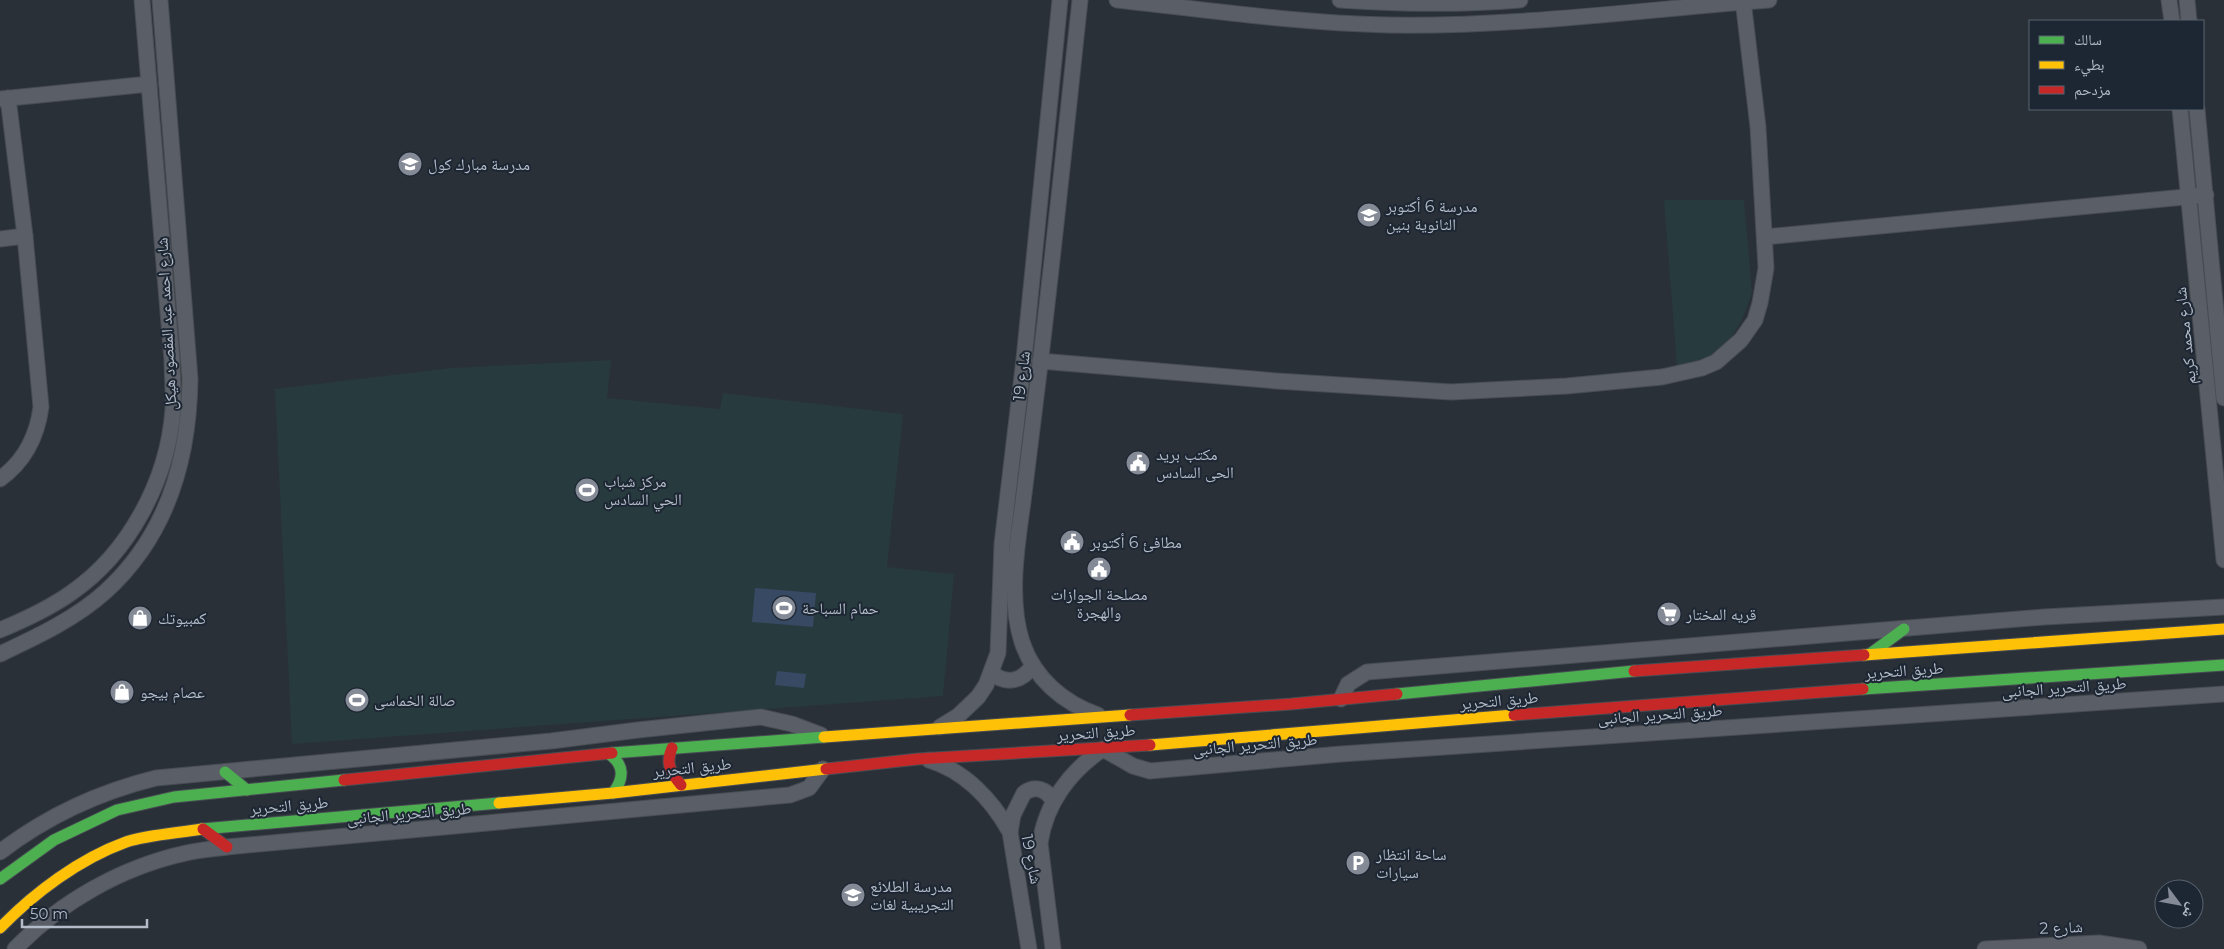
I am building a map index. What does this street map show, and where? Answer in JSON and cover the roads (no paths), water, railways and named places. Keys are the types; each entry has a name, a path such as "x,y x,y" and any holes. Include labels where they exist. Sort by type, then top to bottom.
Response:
{"street":[{"name":"شارع احمد عبد المقصود هيكل","path":"0,630 71,593 91,577 118,547 133,528 148,500 161,470 169,439 173,411 172,360 142,0"},
{"name":"شارع احمد عبد المقصود هيكل","path":"0,654 47,631 76,613 104,592 128,567 148,540 164,510 177,479 185,446 189,413 190,379 160,0"},
{"name":"شارع 19","path":"934,730 969,707 986,685 998,653 1024,359 1060,0"},
{"name":"شارع 19","path":"1080,0 1040,361 1009,545 1017,618 1022,641 1033,665 1054,690 1068,702 1102,717"},
{"path":"1117,0 1298,19 1387,24 1475,24 1769,0"},
{"path":"1340,0 1389,3 1520,0"},
{"path":"2170,0 2172,20"},
{"path":"2187,0 2189,20"},
{"path":"1040,361 1277,381 1451,392 1567,386 1676,375 1716,362 1734,348 1751,327 1763,290 1766,268 1758,128 1743,1"},
{"path":"0,479 20,461 29,448 36,432 41,407 25,236 4,98 149,84"},
{"name":"شارع محمد كريم","path":"2180,110 2224,560"},
{"name":"شارع محمد كريم","path":"2197,110 2224,398"},
{"path":"1765,238 2206,195"},
{"path":"0,239 25,236"},
{"path":"2207,385 2222,383"},
{"path":"91,577 104,592"},
{"path":"1341,699 1348,684 1367,672 2044,617 2224,607"},
{"path":"1870,654 1904,629"},
{"name":"طريق التحرير","path":"0,879 54,840 117,810 174,797 672,748 1341,699 1595,674 2224,629"},
{"path":"991,672 1002,679 1014,680 1025,675 1033,665"},
{"name":"طريق التحرير","path":"0,928 18,909 70,871 99,854 127,842 203,829 612,793 923,758 1103,749 1598,708 1655,692 2224,665"},
{"path":"1655,692 1658,672 1662,669"},
{"path":"1595,674 1605,692 1598,708"},
{"name":"طريق التحرير الجانبى","path":"1103,749 1133,766 1150,770 1341,754 2224,694"},
{"path":"0,852 42,823 70,808 107,792 156,778 551,741 761,717 792,724 824,737"},
{"path":"672,748 669,753 668,765 672,776 681,785"},
{"name":"شارع 19","path":"1053,949 1040,843 1042,827 1053,801 1075,771 1103,749"},
{"path":"609,754 618,760 623,771 621,782 612,793"},
{"name":"شارع 19","path":"923,758 939,764 968,781 992,804 1010,832 1029,949"},
{"name":"طريق التحرير الجانبى","path":"15,949 33,930 79,896 130,870 185,853 227,847 790,795 809,788 821,776 824,769"},
{"path":"225,772 247,790"},
{"path":"1010,832 1016,806 1020,797 1028,790 1043,790 1053,801"},
{"path":"203,829 227,847"},
{"name":"شارع 2","path":"1985,949 2099,946 2139,949"}],"water":[{"name":"حمام السباحة","path":"755,588 816,593 813,627 752,622"},
{"path":"777,671 806,674 804,688 775,685"}],"place":[{"name":"مدرسة مبارك كول","path":"410,164"},
{"name":"مدرسة 6 أكتوبر الثانوية بنين","path":"1369,215"},
{"name":"مكتب بريد الحى السادس","path":"1138,463"},
{"name":"مركز شباب الحي السادس","path":"587,490"},
{"name":"مطافئ 6 أكتوبر","path":"1072,542"},
{"name":"مصلحة الجوازات والهجرة","path":"1099,569"},
{"name":"حمام السباحة","path":"784,608"},
{"name":"قريه المختار","path":"1669,614"},
{"name":"كمبيوتك","path":"140,618"},
{"name":"عصام بيجو","path":"122,692"},
{"name":"صالة الخماسى","path":"357,700"},
{"name":"ساحة انتظار سيارات","path":"1358,863"},
{"name":"مدرسة الطلائع التجريبية لغات","path":"853,895"}]}
